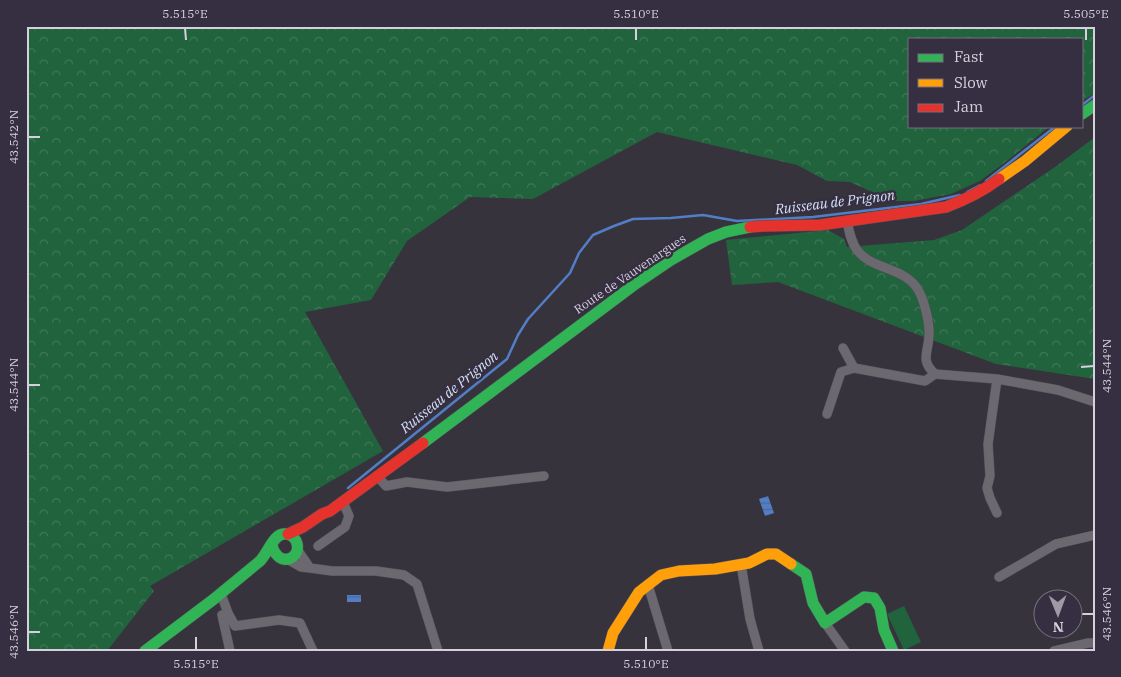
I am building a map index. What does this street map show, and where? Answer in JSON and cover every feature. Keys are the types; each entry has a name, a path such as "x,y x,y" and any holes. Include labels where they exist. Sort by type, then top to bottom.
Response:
{"main road":[{"path":"1084,113 1095,105"},
{"name":"Route de Vauvenargues","path":"288,534 343,502 634,284 689,249 717,236 744,228 820,225 946,207 972,197 993,184 1065,128"},
{"name":"Route de Vauvenargues","path":"297,546 306,532 330,511"},
{"path":"145,651 226,590 264,557 276,537 288,534 292,536 297,546 293,555 283,558 226,590"},
{"path":"272,544 273,551 283,558"},
{"path":"608,651 613,633 639,592 661,575 679,571 715,570 749,563 768,554 776,554 806,574 813,603 826,623 864,596 874,598 880,608 884,630 893,651"}],"street":[{"path":"847,221 856,250 865,259 904,276 917,288 927,314 930,334 926,360 928,368 935,374 997,379 1058,390 1095,402"},
{"path":"843,348 854,368"},
{"path":"827,414 841,372 854,368 924,381 935,374"},
{"path":"997,379 988,444 990,476 987,488 997,513"},
{"path":"378,477 386,486 408,482 447,487 544,476"},
{"path":"318,546 345,527 348,516 343,502"},
{"path":"999,577 1056,544 1095,535"},
{"path":"297,546 310,568"},
{"path":"283,558 300,567 332,571 376,571 404,575 417,584 438,651"},
{"path":"741,564 750,619 758,651"},
{"path":"648,585 668,651"},
{"path":"226,590 228,613 235,626 278,620 300,623 313,651"},
{"path":"228,613 222,615 230,651"},
{"path":"826,623 845,651"},
{"path":"1054,651 1095,643"}],"green space":[{"path":"26,26 1095,26 1095,93 1084,100 1084,38 908,38 908,128 1048,128 980,181 951,194 914,201 892,201 850,182 827,181 797,165 657,132 533,199 470,197 407,241 371,300 305,312 383,451 150,586 154,591 107,651 26,651"},
{"path":"1095,137 1095,379 996,364 778,282 732,285 726,240 828,230 844,239 847,247 934,240 962,230 1055,167"},
{"path":"904,606 921,642 904,650 887,614"}],"water":[{"path":"768,496 774,513 765,516 759,499"},
{"path":"347,595 361,595 361,602 347,602"}],"waterway":[{"name":"Ruisseau de Prignon","path":"1084,103 1095,95"},
{"name":"Ruisseau de Prignon","path":"986,181 1053,128"},
{"name":"Ruisseau de Prignon","path":"967,192 980,185"},
{"name":"Ruisseau de Prignon","path":"348,488 507,359 528,319 570,273 579,253 593,235 633,219 703,215 737,221 813,217 921,204 960,195"}],"traffic: fast":[{"path":"1084,113 1095,105"},
{"path":"423,443 634,285 671,260 708,239 726,232 750,227"},
{"path":"145,651 214,599 260,561 272,544 278,536 286,534 293,537 296,540 297,552 291,558 284,559 276,554 272,544"},
{"path":"791,564 806,574 813,603 825,623 864,597 874,598 880,608 884,630 893,651"}],"traffic: slow":[{"path":"999,179 1025,161 1065,128"},
{"path":"608,651 613,633 639,592 661,575 679,571 715,569 749,563 767,554 776,554 791,564"}],"traffic: jam":[{"path":"750,227 820,225 946,207 974,195 999,179"},
{"path":"288,534 330,511 423,443"}]}
